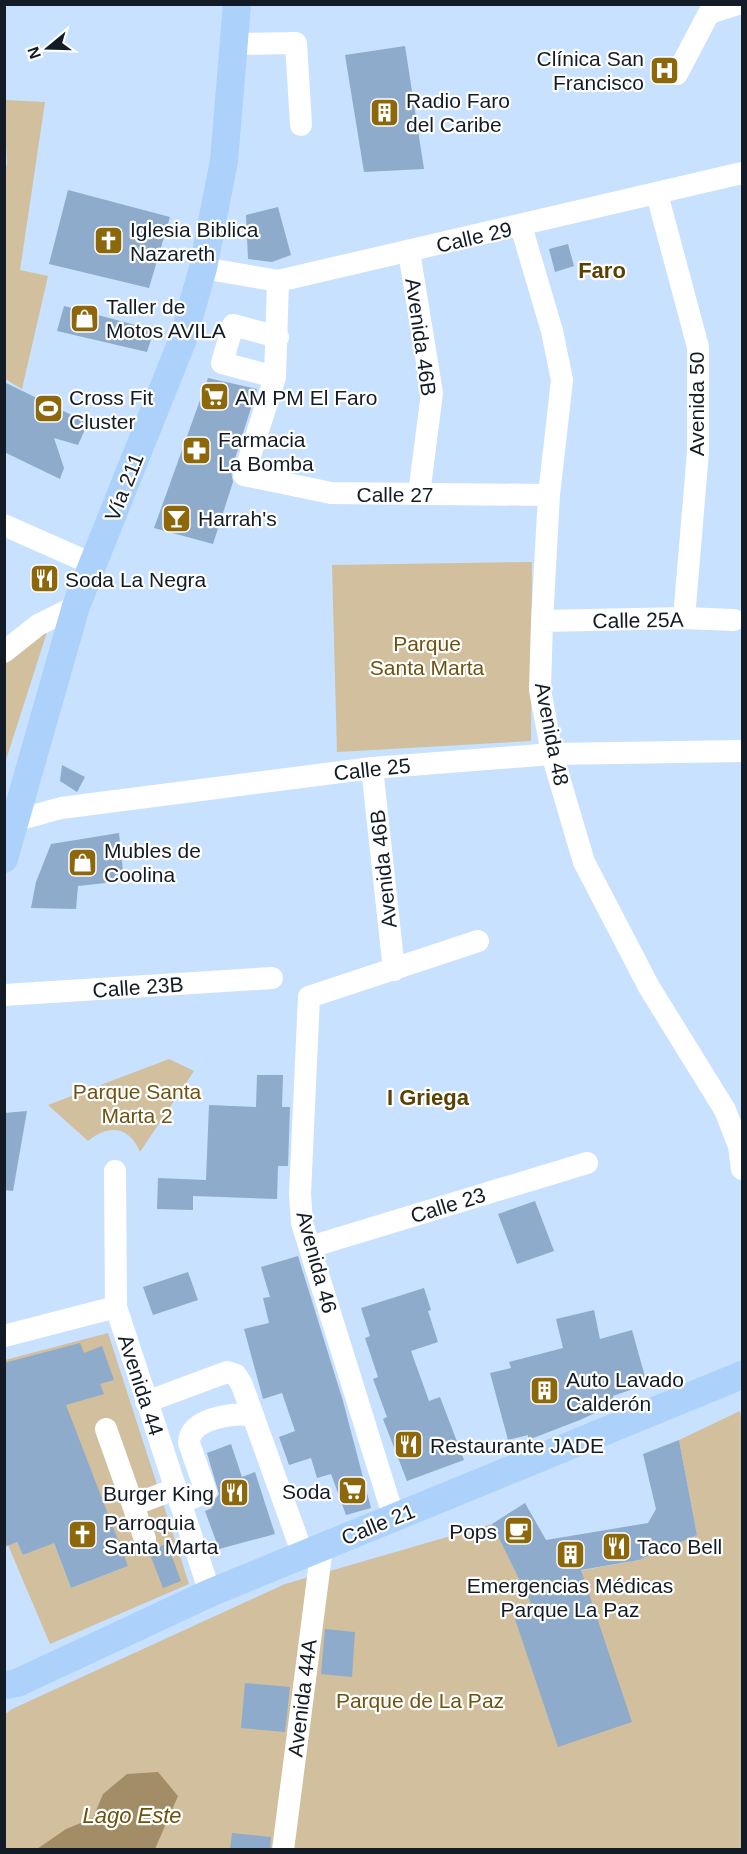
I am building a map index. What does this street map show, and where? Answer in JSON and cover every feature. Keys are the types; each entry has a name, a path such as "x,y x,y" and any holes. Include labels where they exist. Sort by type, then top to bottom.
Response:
{"main road":[{"name":"Vía 211","path":"4,860 9,820 76,606 183,339 203,268 224,161 237,4"},
{"name":"Calle 21","path":"9,1687 210,1593 742,1375"}],"street":[{"path":"677,74 709,13 738,4"},
{"path":"234,44 296,43 301,125"},
{"name":"Calle 29","path":"203,268 278,280 409,252 742,173"},
{"name":"Avenida 50","path":"657,194 698,347 698,452 684,618"},
{"name":"Avenida 48","path":"521,226 552,331 562,380 549,495 540,690 552,754 584,862 649,987 725,1110 739,1146 742,1169"},
{"name":"Avenida 46B","path":"409,252 432,393 419,494"},
{"path":"278,280 278,337 275,377 222,363 233,325 278,337"},
{"name":"Calle 27","path":"275,377 244,475 331,494 549,495"},
{"path":"4,525 92,564"},
{"path":"4,652 38,625 76,606"},
{"name":"Calle 25A","path":"542,621 684,618 734,620"},
{"name":"Calle 25","path":"9,820 61,808 372,768 552,754 742,751"},
{"name":"Avenida 46B","path":"372,768 394,970"},
{"path":"394,970 478,941"},
{"name":"Avenida 46","path":"394,970 309,996 300,1194 302,1223 394,1518"},
{"name":"Calle 23B","path":"4,995 272,978"},
{"name":"Calle 23","path":"310,1247 587,1163"},
{"name":"Avenida 44","path":"115,1171 116,1307 210,1593"},
{"path":"4,1336 116,1307"},
{"path":"146,1402 227,1372 236,1375 312,1551"},
{"path":"133,1505 206,1492 189,1443 189,1436 196,1427 235,1413 252,1415"},
{"path":"106,1429 145,1539"},
{"name":"Avenida 44A","path":"283,1850 312,1551"}],"green space":[{"path":"4,100 45,102 20,270 48,276 22,389 5,379 4,174 7,164"},
{"name":"Parque Santa Marta","path":"532,562 531,741 337,752 332,565"},
{"path":"48,629 5,763 5,663"},
{"name":"Parque Santa Marta 2","path":"169,1059 194,1071 140,1152 130,1137 118,1130 103,1132 88,1141 48,1105"},
{"path":"108,1333 189,1584 50,1644 8,1545 17,1542 23,1555 48,1545 5,1463 5,1360","holes":["36,1496 128,1566 71,1588"]},
{"name":"Parque de La Paz","path":"740,1411 742,1424 742,1849 5,1850 4,1715 12,1709 285,1584 492,1524 526,1592 584,1570 639,1560 697,1535 679,1440"}],"water":[{"name":"Lago Este","path":"158,1772 178,1796 155,1849 37,1849 66,1829 93,1818 103,1794 127,1774"}],"building":[{"name":"Radio Faro del Caribe","path":"405,46 424,169 364,172 345,55"},
{"name":"Iglesia Biblica Nazareth","path":"68,190 170,217 149,288 49,264"},
{"path":"278,207 291,255 272,262 248,259 246,215"},
{"path":"568,244 574,266 555,272 549,249"},
{"name":"Taller de Motos AVILA","path":"64,306 154,330 147,352 57,331"},
{"path":"208,378 257,389 231,471 233,482 213,544 154,528"},
{"path":"4,382 88,423 78,445 54,438 64,468 60,479 4,452"},
{"path":"62,765 85,777 77,792 60,781"},
{"name":"Mubles de Coolina","path":"119,833 124,881 78,886 76,909 31,908 36,882 51,844"},
{"path":"257,1075 283,1075 282,1107 290,1107 288,1166 278,1166 277,1199 193,1196 193,1210 157,1209 158,1178 206,1180 209,1105 256,1107"},
{"path":"27,1111 13,1191 4,1190 4,1113"},
{"path":"535,1201 554,1251 517,1264 498,1214"},
{"path":"298,1256 343,1401 371,1508 346,1515 331,1474 317,1478 311,1458 289,1465 279,1437 295,1431 282,1393 263,1399 244,1329 269,1323 263,1298 270,1297 261,1267"},
{"path":"188,1272 198,1300 153,1315 143,1287"},
{"path":"424,1288 431,1310 428,1311 438,1342 411,1351 429,1401 440,1397 464,1460 407,1481 383,1419 387,1417 373,1379 378,1377 365,1338 370,1336 361,1308"},
{"path":"594,1310 600,1339 632,1330 647,1384 613,1396 615,1404 580,1420 528,1440 528,1435 508,1440 490,1373 511,1368 509,1362 563,1348 556,1319"},
{"path":"80,1343 84,1353 102,1346 114,1380 100,1384 104,1394 66,1405 128,1566 71,1588 54,1543 23,1555 17,1542 4,1547 4,1363"},
{"path":"679,1440 697,1535 639,1560 581,1570 632,1722 558,1747 512,1610 531,1603 492,1524 525,1503 546,1540 648,1523 656,1509 643,1454"},
{"name":"Burger King","path":"231,1444 242,1477 255,1472 275,1534 219,1549 205,1511 212,1508 211,1505 219,1494 207,1453"},
{"path":"167,1543 181,1581 163,1588 149,1552"},
{"path":"325,1629 355,1632 352,1677 321,1674"},
{"path":"245,1683 290,1687 285,1732 241,1728"},
{"path":"232,1833 271,1837 270,1850 230,1850"}],"place":[{"name":"Clínica San Francisco","path":"665,70"},
{"name":"Radio Faro del Caribe","path":"385,112"},
{"name":"Iglesia Biblica Nazareth","path":"109,241"},
{"name":"Taller de Motos AVILA","path":"85,318"},
{"name":"AM PM El Faro","path":"214,397"},
{"name":"Cross Fit Cluster","path":"48,409"},
{"name":"Farmacia La Bomba","path":"197,451"},
{"name":"Harrah's","path":"177,518"},
{"name":"Soda La Negra","path":"44,579"},
{"name":"Mubles de Coolina","path":"83,862"},
{"name":"Auto Lavado Calderón","path":"545,1391"},
{"name":"Restaurante JADE","path":"409,1445"},
{"name":"Soda","path":"352,1491"},
{"name":"Burger King","path":"235,1493"},
{"name":"Pops","path":"518,1531"},
{"name":"Parroquia Santa Marta","path":"83,1534"},
{"name":"Taco Bell","path":"616,1546"},
{"name":"Emergencias Médicas Parque La Paz","path":"570,1554"}],"district":[{"name":"Faro","path":"602,270"},
{"name":"I Griega","path":"428,1097"}]}
